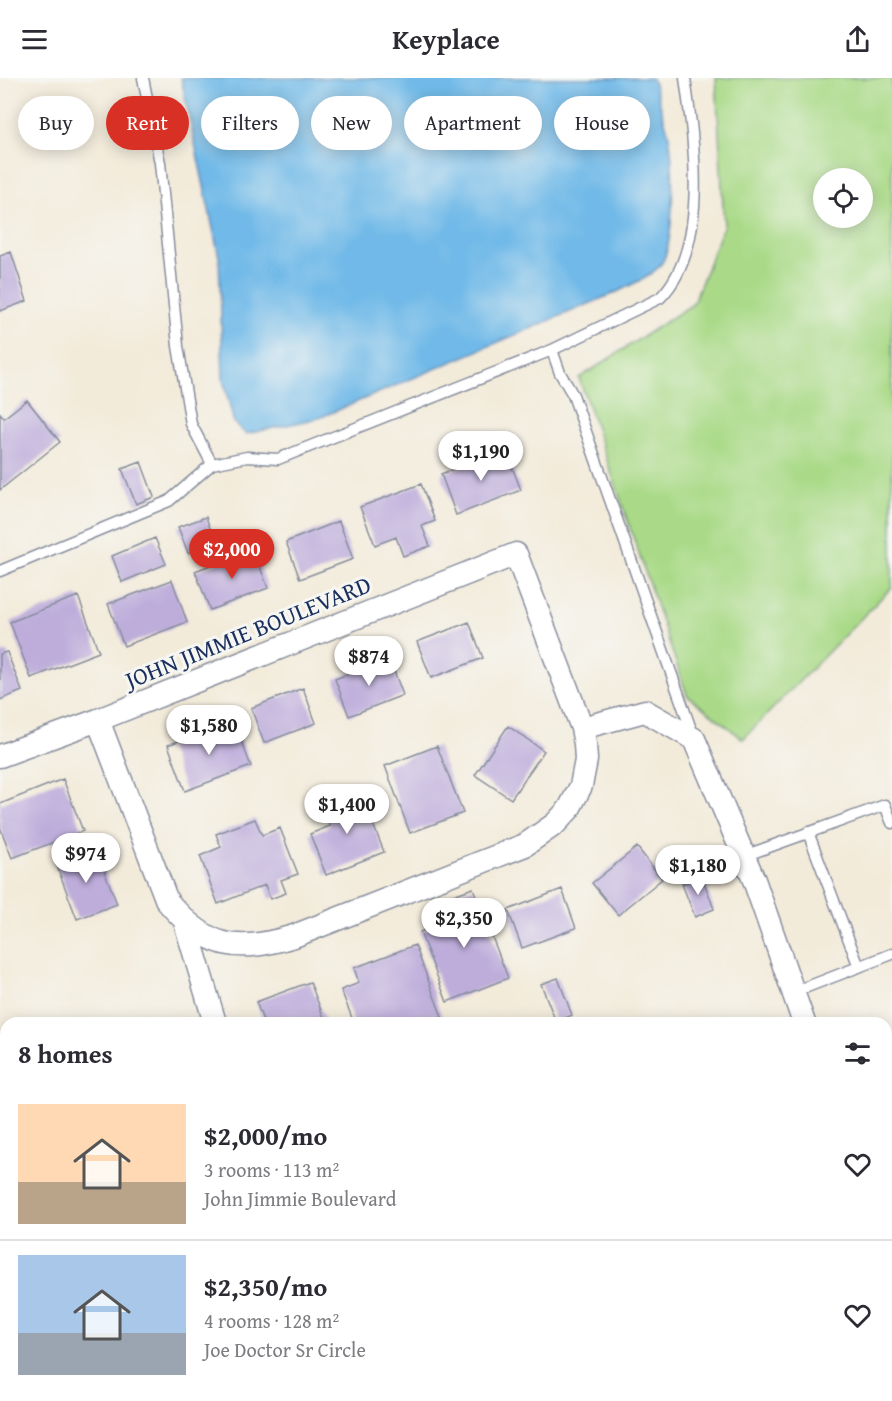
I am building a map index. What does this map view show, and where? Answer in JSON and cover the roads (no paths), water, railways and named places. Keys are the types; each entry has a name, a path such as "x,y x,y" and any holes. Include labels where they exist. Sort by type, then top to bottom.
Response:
{"street":[{"name":"JOHN JIMMIE BOULEVARD","path":"0,756 98,720 516,554 582,728"},
{"path":"98,720 167,901 184,922 217,943 236,947 272,943 525,845 555,824 569,809 581,786 585,760 582,728 645,711 694,739 744,856 802,1017"},
{"path":"184,922 213,1017"}],"lane":[{"path":"143,78 160,163 178,346 191,424 212,464"},
{"path":"0,571 169,501 212,464 247,457 278,459 552,350 660,298 673,285 692,230 696,187 685,78"},
{"path":"552,350 560,373 573,395 694,739"},
{"path":"744,856 885,805 892,823"},
{"path":"808,832 859,967"},
{"path":"794,992 892,954"}],"water":[{"path":"181,78 652,78 669,136 672,163 671,218 667,250 663,261 654,271 617,292 319,418 246,434 234,423 223,379 219,257 189,116 189,96 185,96"}]}
